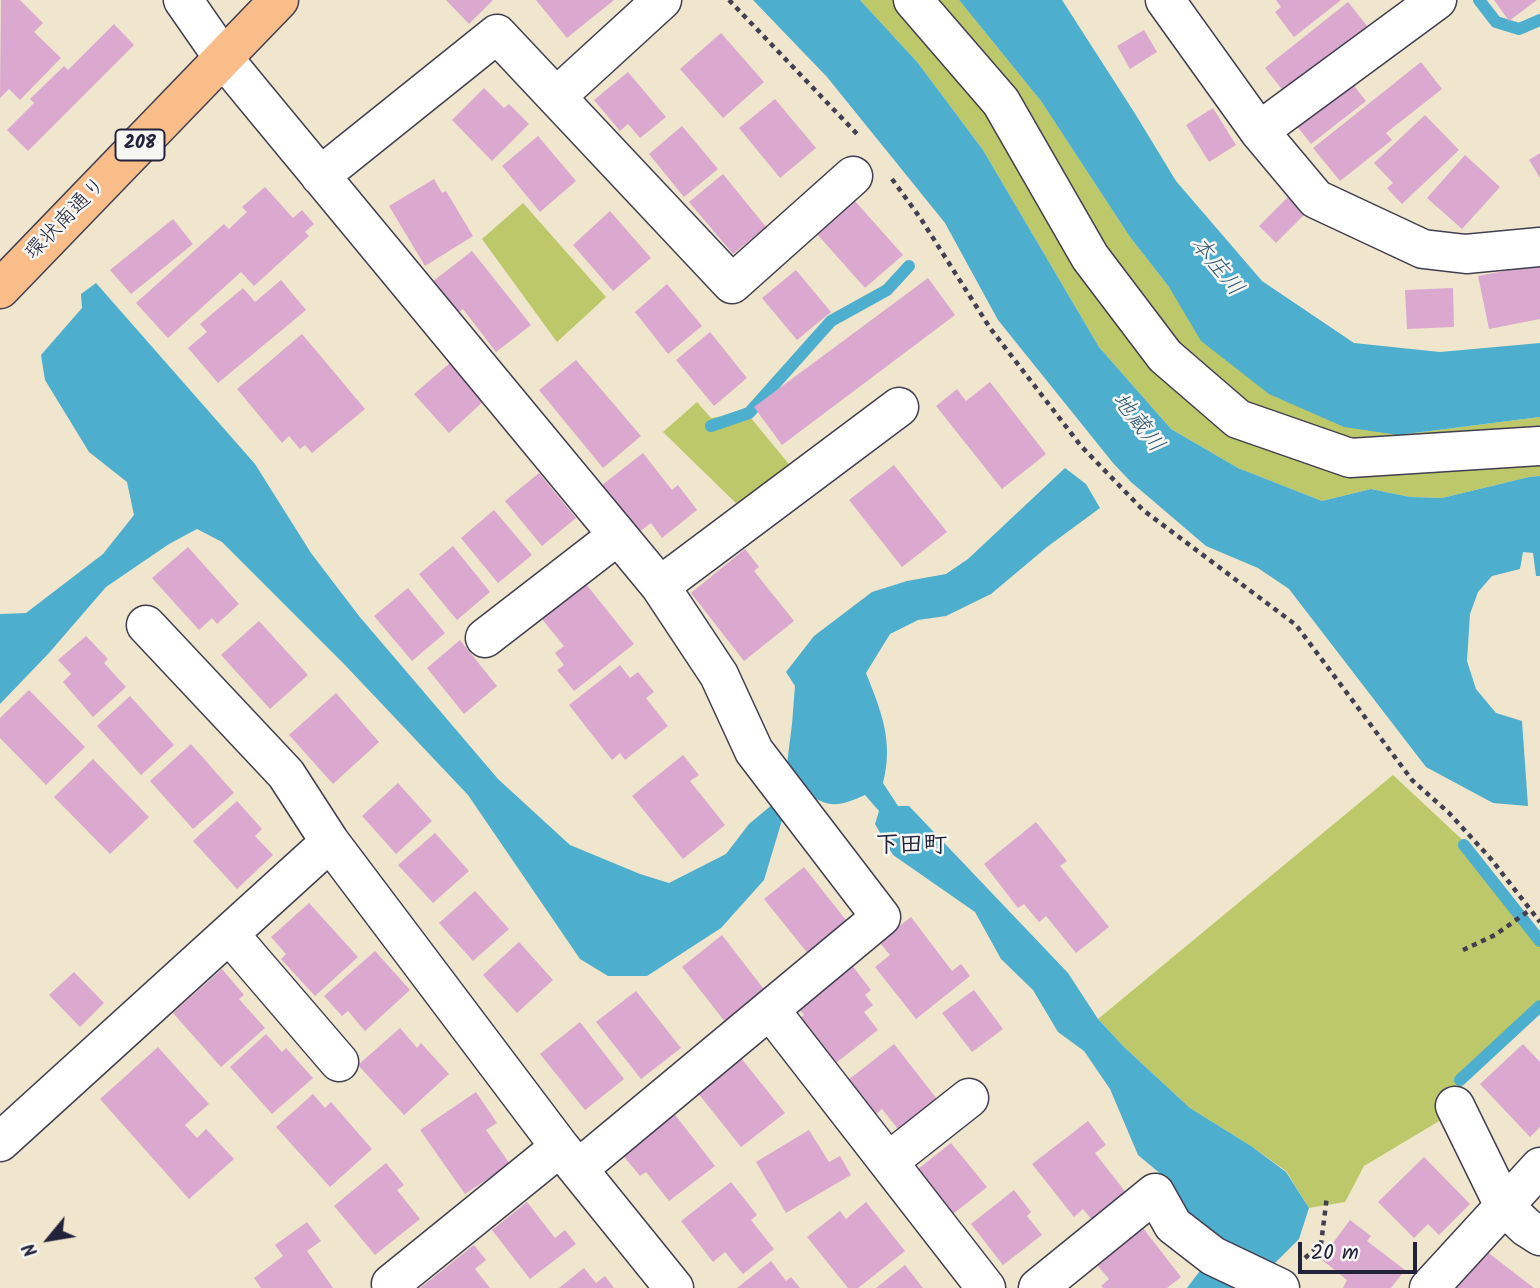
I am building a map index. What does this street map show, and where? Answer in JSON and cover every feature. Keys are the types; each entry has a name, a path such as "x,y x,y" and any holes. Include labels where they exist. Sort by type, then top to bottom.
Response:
{"highway":[{"name":"環状南通り","path":"0,289 279,0"}],"street":[{"path":"183,0 224,59 660,586 719,675 754,751 881,917 770,1010 569,1158 391,1284 394,1288"},
{"path":"556,97 662,0"},
{"path":"913,0 1001,102 1090,257 1165,356 1238,419 1350,458 1540,446"},
{"path":"1165,0 1259,131 1317,199 1423,249 1466,254 1540,247"},
{"path":"1259,131 1437,0"},
{"path":"320,176 497,34 732,284 870,165"},
{"path":"660,586 899,407"},
{"path":"485,638 617,536"},
{"path":"146,625 286,774 330,842 569,1158 674,1288"},
{"path":"0,1142 330,842"},
{"path":"229,934 339,1062"},
{"path":"770,1010 986,1288"},
{"path":"888,1162 969,1098"},
{"path":"1455,1106 1504,1206 1540,1236"},
{"path":"1429,1288 1540,1167"},
{"path":"1038,1288 1156,1194 1173,1225 1213,1256 1273,1285"}],"path":[{"path":"729,0 870,165 921,219 990,328 1082,446 1143,510 1296,625 1412,780 1449,813 1491,859 1540,922"},
{"path":"1463,950 1495,935 1530,910"},
{"path":"1273,1285 1321,1244 1327,1196"}],"green space":[{"path":"860,0 959,0 1041,101 1130,237 1169,287 1398,435 1540,417 1540,476 1442,498 1410,497 1371,489 1322,501 1238,468 1171,429 1099,347 983,150 918,63"},
{"path":"523,203 606,297 557,342 482,239"},
{"path":"697,402 711,418 746,412 797,474 745,512 663,432"},
{"path":"1393,775 1469,846 1540,934 1540,1000 1458,1080 1471,1102 1364,1166 1345,1202 1309,1208 1286,1171 1190,1108 1098,1019"}],"water":[{"name":"地蔵川","path":"753,0 860,0 918,63 983,150 1099,347 1171,429 1238,468 1322,501 1371,489 1410,497 1442,498 1540,476 1540,576 1536,576 1533,553 1523,552 1520,569 1492,576 1478,592 1470,614 1467,661 1476,689 1496,713 1522,721 1528,806 1493,803 1426,767 1289,589 1258,568 1206,546 1131,482 998,320 945,223 827,77"},
{"name":"本庄川","path":"959,0 1062,0 1176,181 1262,281 1354,343 1440,352 1540,343 1540,417 1398,435 1344,427 1269,394 1201,341 1169,287 1130,237 1041,101"},
{"path":"96,283 255,464 311,553 359,616 498,779 570,845 669,883 726,854 749,824 773,804 787,764 792,724 795,686 786,672 814,636 872,592 907,581 946,574 968,559 1065,468 1086,484 1100,508 1047,547 991,594 946,616 918,620 890,634 866,673 884,726 887,753 883,783 898,806 909,806 1068,973 1098,1019 1124,1047 1190,1108 1251,1146 1286,1172 1309,1208 1299,1239 1275,1263 1260,1261 1248,1288 1187,1288 1202,1268 1200,1234 1162,1175 1138,1155 1110,1089 1084,1051 1058,1032 1033,990 1001,959 975,912 893,855 875,824 879,811 865,795 829,804 808,793 783,817 764,880 721,928 647,976 608,976 580,959 468,795 345,665 222,542 197,529 169,544 106,587 0,704 0,614 26,613 103,554 134,515 127,482 89,452 45,380 41,355 82,308 81,294"}],"building":[{"path":"1,0 20,0 43,23 34,32 61,58 20,100 9,89 0,98"},
{"path":"446,0 493,0 469,24"},
{"path":"536,0 614,0 567,38"},
{"path":"1276,0 1341,0 1294,37 1275,12 1281,7"},
{"path":"1494,0 1537,0 1509,21"},
{"path":"1348,2 1368,27 1285,93 1265,68"},
{"path":"114,24 134,45 28,151 7,130 34,103 30,99 64,66 68,70"},
{"path":"1144,30 1157,52 1130,69 1117,46"},
{"path":"721,33 764,82 723,118 680,69"},
{"path":"1421,62 1442,89 1386,133 1392,140 1340,181 1313,148"},
{"path":"628,72 666,117 640,138 628,124 620,131 594,100"},
{"path":"1351,82 1366,101 1311,144 1296,125"},
{"path":"484,88 504,108 509,104 529,124 492,161 452,120"},
{"path":"775,99 816,148 780,178 739,128"},
{"path":"1213,108 1236,145 1209,162 1186,125"},
{"path":"1425,115 1459,150 1402,204 1387,188 1393,183 1374,163"},
{"path":"682,126 718,169 684,197 649,154"},
{"path":"538,136 576,181 540,212 502,166"},
{"path":"1540,153 1540,178 1529,160"},
{"path":"1465,155 1500,187 1462,229 1427,198"},
{"path":"723,174 766,227 733,254 689,202"},
{"path":"434,179 442,193 446,191 473,236 425,266 389,206"},
{"path":"265,187 293,218 302,210 314,224 305,232 309,236 254,286 241,272 168,338 136,303 224,224 229,229 247,212 242,207"},
{"path":"1288,197 1305,214 1276,243 1259,226"},
{"path":"855,201 903,255 865,288 817,234"},
{"path":"610,211 651,258 613,291 573,245"},
{"path":"173,219 193,244 131,294 110,270"},
{"path":"472,251 531,325 496,352 463,309 456,314 432,282"},
{"path":"1540,264 1540,319 1489,329 1478,276"},
{"path":"796,270 831,312 797,340 762,298"},
{"path":"928,278 955,315 782,445 754,407"},
{"path":"281,280 306,310 218,383 188,348 207,332 200,324 243,288 255,302"},
{"path":"667,284 702,326 668,354 635,312"},
{"path":"1453,288 1454,327 1407,329 1405,290"},
{"path":"710,332 747,378 714,406 676,360"},
{"path":"302,334 365,409 312,453 305,445 300,449 289,436 282,443 237,389"},
{"path":"576,360 641,436 603,468 539,390"},
{"path":"451,362 485,400 449,433 414,394"},
{"path":"990,382 1046,454 1002,489 936,406 957,389 966,401"},
{"path":"643,453 672,490 678,485 697,510 662,538 651,523 639,532 597,489"},
{"path":"894,465 947,532 902,567 849,500"},
{"path":"539,473 576,518 542,546 505,501"},
{"path":"494,510 532,555 498,583 461,538"},
{"path":"453,546 490,592 457,620 419,574"},
{"path":"188,547 239,604 217,624 212,618 199,630 152,578"},
{"path":"745,549 759,567 754,571 794,621 744,661 691,593"},
{"path":"586,584 634,644 574,691 557,670 564,665 555,653 564,646 542,619"},
{"path":"408,588 445,633 412,661 374,616"},
{"path":"259,621 308,675 270,709 221,655"},
{"path":"86,636 108,659 104,663 126,687 93,717 63,682 71,674 58,660"},
{"path":"460,640 497,686 464,714 427,668"},
{"path":"620,665 630,678 638,672 654,692 646,698 668,726 625,760 620,753 612,760 569,705"},
{"path":"29,690 85,747 46,785 0,738 0,718"},
{"path":"336,693 379,742 333,784 289,735"},
{"path":"130,696 174,745 141,775 97,726"},
{"path":"191,744 234,793 193,829 150,781"},
{"path":"683,755 699,775 690,781 725,825 683,859 632,796"},
{"path":"93,759 149,817 110,854 54,797"},
{"path":"398,783 432,821 396,854 362,816"},
{"path":"237,801 262,829 255,836 273,855 237,889 193,841"},
{"path":"1036,822 1067,861 1060,866 1109,927 1076,953 1046,916 1039,922 1024,904 1018,908 984,864"},
{"path":"435,833 469,871 433,903 398,865"},
{"path":"804,867 849,924 809,955 764,899"},
{"path":"475,891 509,929 473,961 439,923"},
{"path":"309,903 358,957 315,996 281,959 286,954 271,937"},
{"path":"911,917 952,971 961,964 970,976 916,1019 875,967 890,955 879,942"},
{"path":"722,935 766,992 726,1023 682,967"},
{"path":"519,942 553,980 517,1013 483,975"},
{"path":"375,951 410,990 365,1031 348,1011 342,1016 324,996"},
{"path":"851,964 871,990 865,995 873,1005 864,1012 878,1030 832,1066 796,1021 804,1015 797,1007"},
{"path":"222,969 244,995 239,999 265,1028 221,1067 173,1013"},
{"path":"74,972 104,1003 80,1027 49,995"},
{"path":"974,990 1003,1029 972,1052 942,1013"},
{"path":"636,991 681,1048 641,1079 596,1022"},
{"path":"580,1022 624,1079 585,1110 540,1054"},
{"path":"400,1028 417,1048 421,1043 449,1074 404,1115 358,1065"},
{"path":"266,1034 282,1052 286,1048 313,1078 272,1114 230,1067"},
{"path":"894,1044 937,1099 898,1129 882,1109 874,1116 847,1081"},
{"path":"1523,1044 1540,1062 1540,1127 1530,1137 1480,1084"},
{"path":"158,1047 209,1104 185,1125 197,1138 206,1129 234,1159 189,1199 100,1099"},
{"path":"741,1058 785,1113 741,1147 693,1087 718,1076"},
{"path":"476,1092 497,1123 486,1130 510,1164 465,1194 420,1130"},
{"path":"313,1094 325,1108 331,1102 372,1149 330,1187 276,1127"},
{"path":"672,1111 715,1166 669,1201 646,1172 640,1176 620,1152"},
{"path":"1088,1121 1106,1145 1095,1153 1131,1199 1097,1226 1083,1209 1074,1217 1032,1164"},
{"path":"809,1130 829,1162 840,1156 851,1175 786,1213 756,1162"},
{"path":"951,1143 987,1187 953,1214 918,1169"},
{"path":"1424,1157 1470,1204 1439,1235 1428,1224 1414,1238 1378,1202"},
{"path":"386,1163 404,1185 397,1190 420,1219 375,1255 334,1206"},
{"path":"731,1182 757,1215 751,1220 774,1249 743,1274 725,1252 713,1262 681,1221"},
{"path":"1014,1190 1031,1212 1027,1216 1042,1235 1003,1265 971,1224"},
{"path":"527,1202 555,1238 565,1230 576,1244 530,1279 492,1230"},
{"path":"866,1202 905,1251 858,1288 848,1288 807,1237 840,1211 846,1219"},
{"path":"1350,1220 1371,1236 1367,1241 1405,1270 1391,1288 1343,1288 1347,1280 1321,1259"},
{"path":"307,1222 321,1241 307,1251 333,1288 261,1288 254,1278 283,1256 275,1245"},
{"path":"1143,1228 1181,1277 1167,1288 1103,1288 1101,1286 1109,1279 1097,1265"},
{"path":"474,1245 486,1260 475,1269 490,1288 420,1288"},
{"path":"1482,1248 1534,1288 1451,1288"},
{"path":"771,1261 786,1281 791,1277 800,1288 737,1288"},
{"path":"905,1265 923,1288 876,1288"},
{"path":"584,1268 596,1283 605,1276 614,1288 559,1288"}],"waterway":[{"path":"1479,0 1496,22 1519,29 1540,20"},
{"path":"711,426 749,413 831,321 887,290 909,266"},
{"path":"1464,845 1540,941"},
{"path":"1460,1080 1540,1006"}],"district":[{"name":"下田町","path":"911,848"}]}
